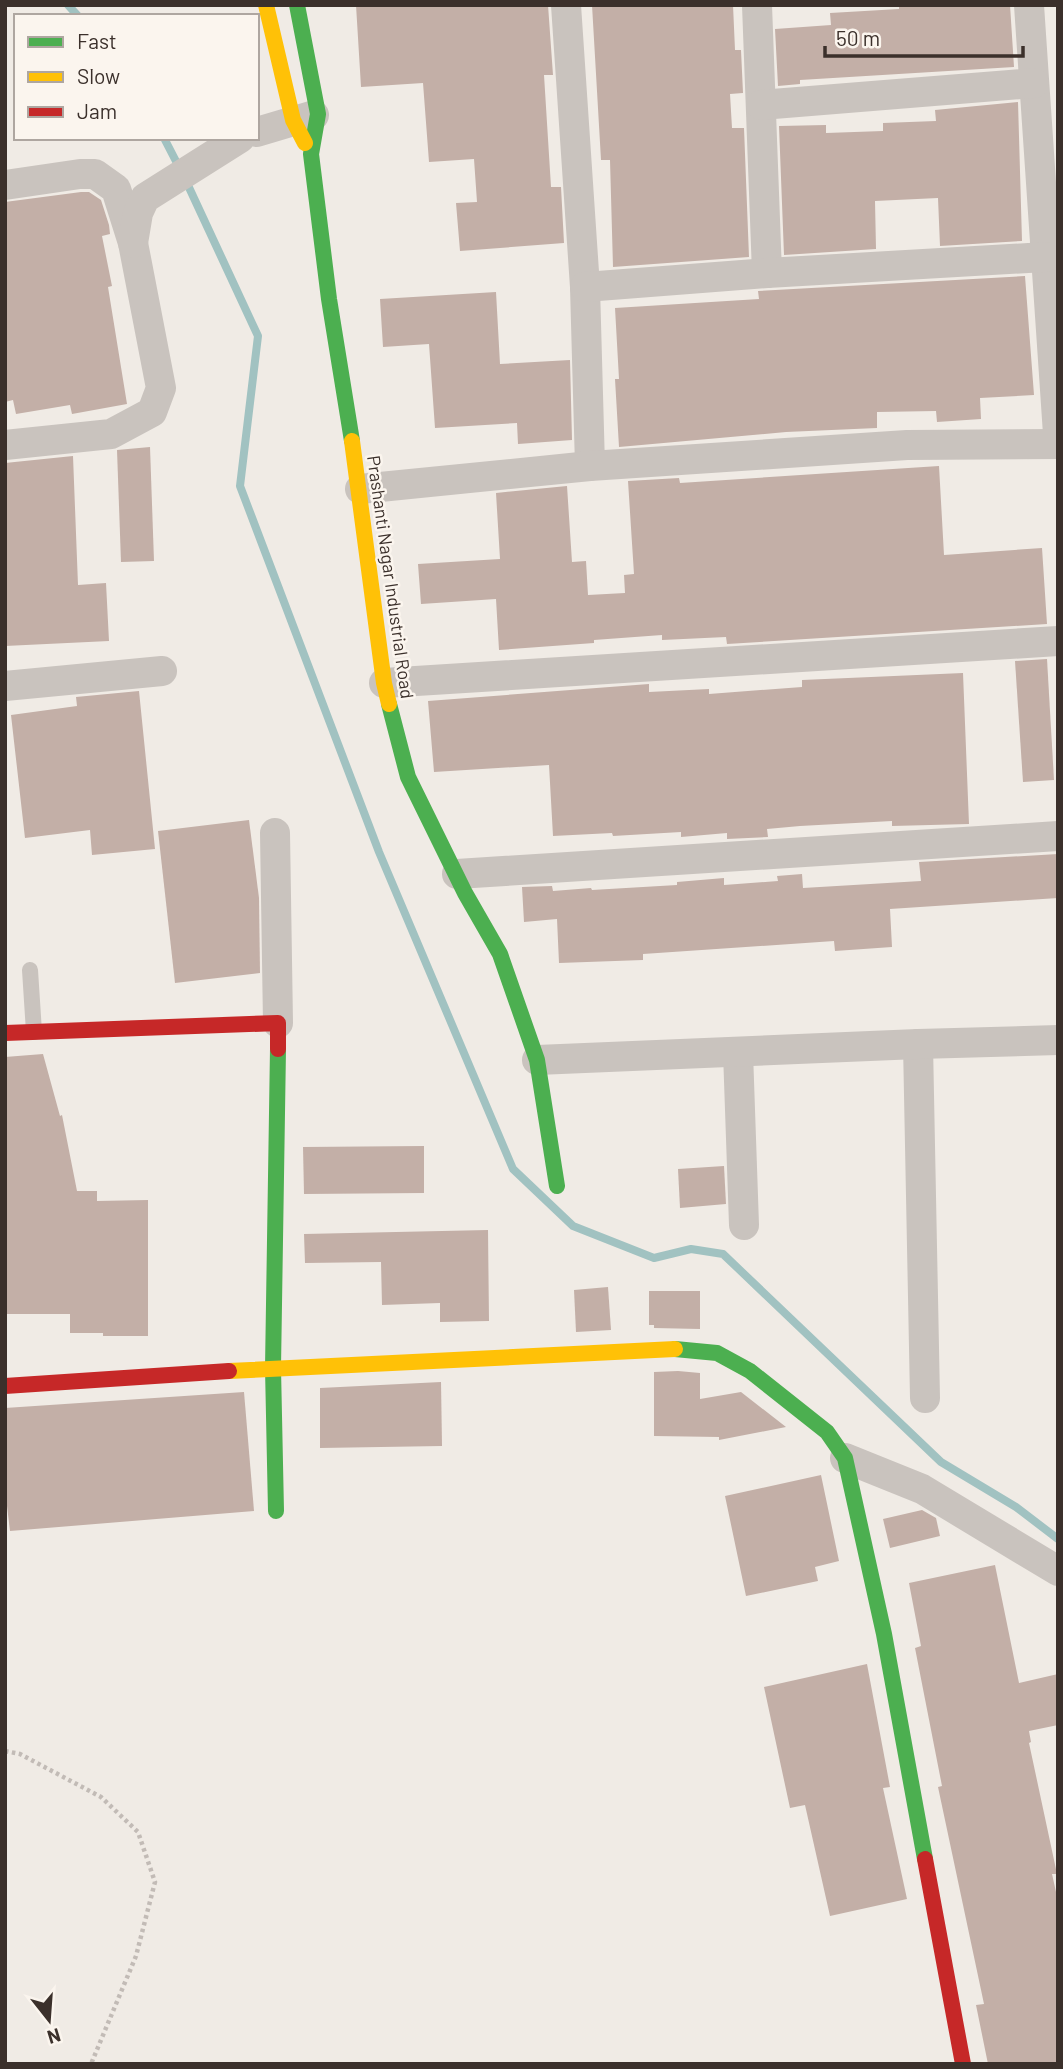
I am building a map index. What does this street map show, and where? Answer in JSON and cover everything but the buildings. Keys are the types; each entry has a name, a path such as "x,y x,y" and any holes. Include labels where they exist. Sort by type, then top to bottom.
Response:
{"street":[{"name":"Prashanti Nagar Industrial Road","path":"266,5 306,117 329,299 360,489 384,683 408,777 465,893 500,954 537,1060 557,1186"},
{"name":"Prashanti Nagar Industrial Road","path":"297,5 311,154"},
{"path":"566,5 585,287 590,466"},
{"path":"757,5 767,273"},
{"path":"1029,5 1058,434"},
{"path":"761,105 1034,83"},
{"path":"259,131 306,117"},
{"path":"133,243 138,213 145,198 237,140"},
{"path":"5,185 94,174 116,189 133,243 161,388 152,412 111,434 5,445"},
{"path":"585,287 767,273 1045,257"},
{"path":"360,489 590,466 907,445 1058,444"},
{"path":"384,683 1058,640"},
{"path":"5,686 162,671"},
{"path":"275,834 278,1023 272,1368 276,1511"},
{"path":"457,874 1058,836"},
{"path":"5,1033 278,1023"},
{"path":"537,1060 1058,1040"},
{"path":"918,1044 925,1398"},
{"path":"738,1052 744,1225"},
{"path":"5,1386 272,1368 679,1349 717,1353 751,1371 827,1432 845,1458 884,1634 962,2064"},
{"path":"845,1458 922,1489 1058,1571"}],"lane":[{"path":"30,970 34,1032"}],"path":[{"path":"5,1751 20,1754 100,1797 138,1832 155,1882 136,1956 91,2064"}],"waterway":[{"path":"68,5 76,14"},
{"path":"165,140 180,169"},
{"path":"186,181 258,336 240,486 379,852 513,1169 573,1226 654,1258 691,1249 723,1254 941,1462 1016,1507 1058,1539"}],"traffic: fast":[{"path":"297,5 318,114 311,154 329,299 352,441"},
{"path":"389,704 408,777 465,893 500,954 537,1060 557,1186"},
{"path":"276,1511 273,1368 278,1049"},
{"path":"675,1349 717,1353 750,1371 827,1432 845,1458 884,1634 925,1859"}],"traffic: slow":[{"path":"266,5 293,120 305,143"},
{"path":"352,441 389,704"},
{"path":"229,1371 675,1349"}],"traffic: jam":[{"path":"5,1033 278,1023 278,1049"},
{"path":"5,1386 229,1371"},
{"path":"925,1859 963,2064"}]}
